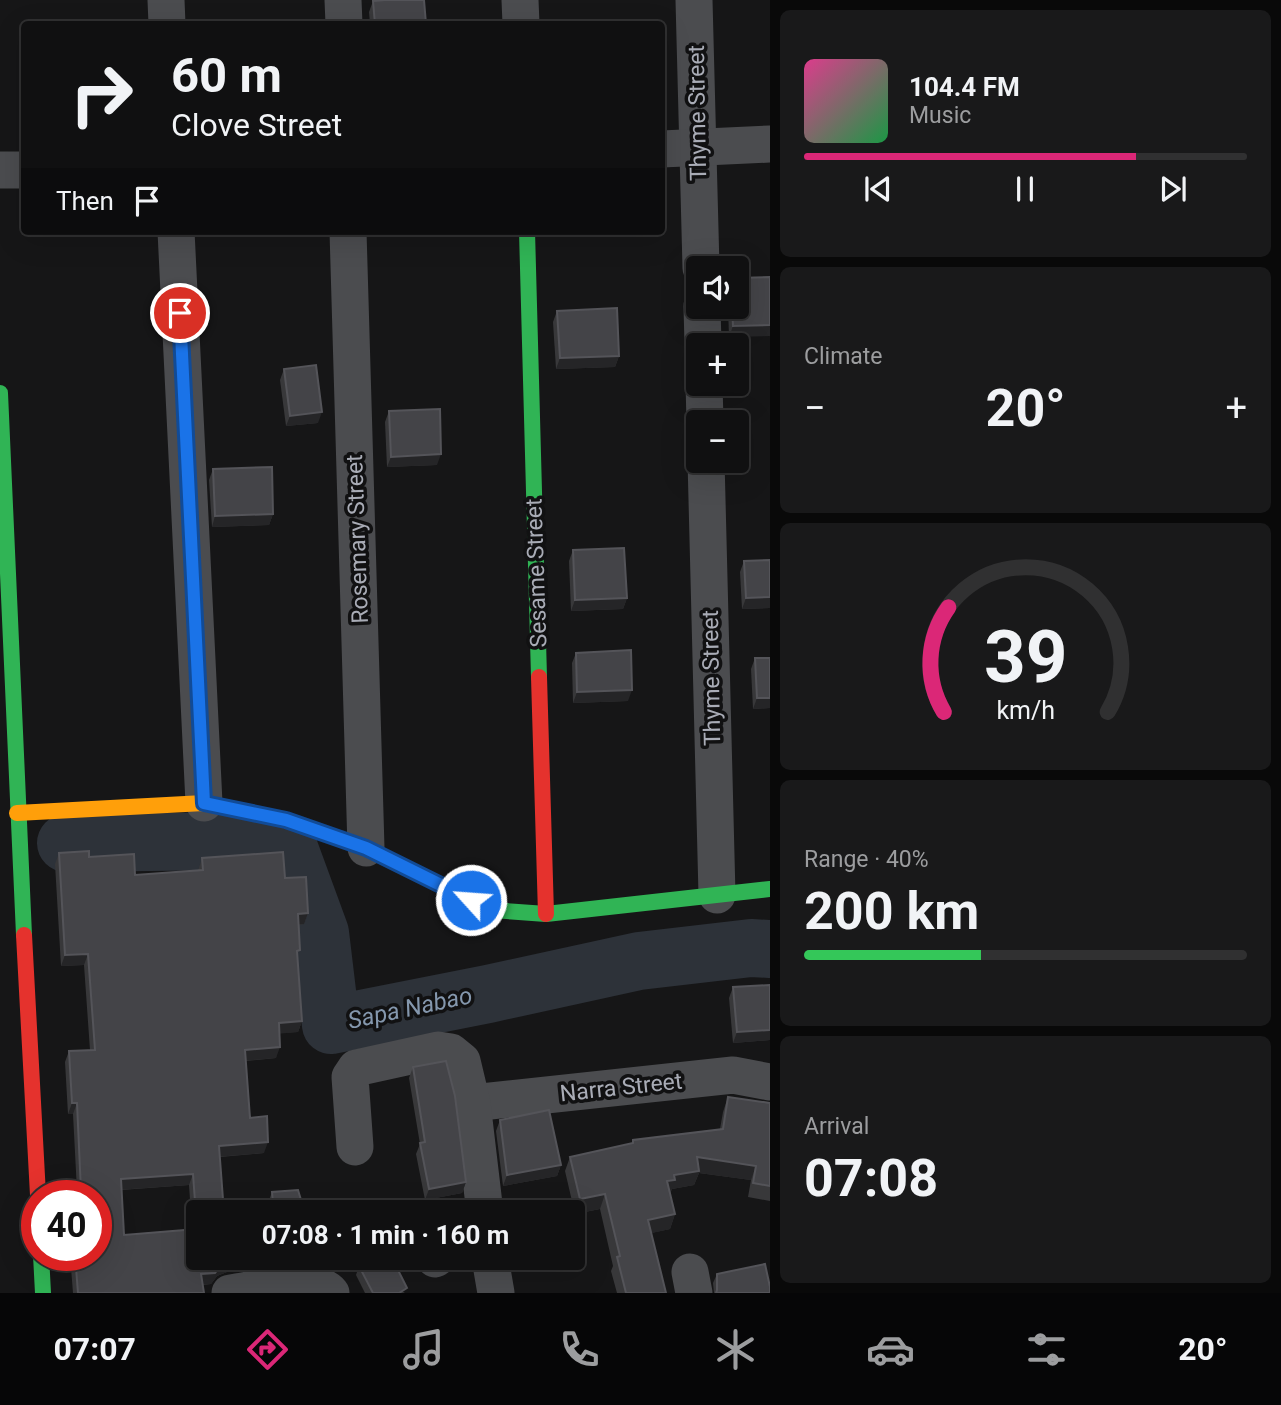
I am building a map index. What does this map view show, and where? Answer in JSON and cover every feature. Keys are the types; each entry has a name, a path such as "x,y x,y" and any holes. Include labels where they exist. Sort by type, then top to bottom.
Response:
{"street":[{"path":"166,0 167,21"},
{"path":"343,0 344,21"},
{"path":"520,0 521,21"},
{"name":"Thyme Street","path":"694,0 701,256"},
{"path":"665,149 770,144"},
{"path":"0,170 21,170"},
{"path":"176,235 204,803"},
{"name":"Rosemary Street","path":"348,235 366,848"},
{"name":"Sesame Street","path":"527,235 546,914"},
{"path":"0,393 17,813 37,1180"},
{"name":"Thyme Street","path":"706,473 717,895"},
{"path":"17,813 204,803 286,820 366,848 492,910 546,914 770,889"},
{"path":"355,1147 350,1077 356,1068 438,1050 451,1052 462,1061 472,1103 483,1200"},
{"name":"Narra Street","path":"472,1103 733,1075 770,1082"},
{"path":"492,1270 496,1293"},
{"path":"42,1271 43,1293"},
{"path":"230,1293 307,1282 326,1286 331,1293"}],"building":[{"path":"424,0 426,21 375,21 373,1"},
{"path":"770,277 770,325 733,326 733,319 749,319 749,278"},
{"path":"617,308 619,356 560,358 557,311"},
{"path":"316,365 322,412 290,416 284,369"},
{"path":"440,409 441,454 391,457 389,411"},
{"path":"272,467 273,514 215,516 213,469"},
{"path":"624,548 627,598 575,600 573,550"},
{"path":"770,560 770,597 746,598 744,561"},
{"path":"631,650 632,690 577,692 576,653"},
{"path":"755,658 770,658 770,698 757,698"},
{"path":"89,851 89,857 134,854 135,875 203,870 202,858 283,852 285,878 306,877 308,913 298,914 300,950 297,951 302,1021 279,1023 280,1047 245,1050 250,1118 267,1116 268,1142 219,1146 223,1200 195,1200 193,1174 121,1179 124,1235 186,1230 186,1270 217,1270 215,1273 201,1274 204,1293 78,1293 76,1271 112,1271 112,1180 80,1180 77,1103 72,1103 69,1051 95,1050 88,954 65,955 59,853"},
{"path":"770,985 770,1030 737,1032 733,987"},
{"path":"446,1061 455,1096 466,1182 429,1189 420,1143 425,1142 413,1067"},
{"path":"728,1097 770,1103 770,1186 753,1183 756,1166 697,1157 699,1171 674,1175 675,1180 667,1181 675,1214 648,1220 666,1293 626,1293 605,1194 580,1199 570,1157 633,1143 633,1140 723,1129"},
{"path":"549,1110 561,1165 507,1175 500,1120"},
{"path":"298,1190 301,1200 273,1200 272,1192"},
{"path":"765,1264 770,1293 716,1293 717,1274"},
{"path":"361,1270 398,1270 407,1288 399,1293 373,1293"}],"waterway":[{"name":"Sapa Nabao","path":"66,843 287,843 320,933 331,1025 639,961 751,948 770,949"}],"traffic: fast":[{"path":"527,235 539,677"},
{"path":"0,393 24,935"},
{"path":"449,889 492,910 546,914 770,889"},
{"path":"42,1271 43,1293"}],"traffic: slow":[{"path":"17,813 204,803 286,820 366,848 449,889"}],"traffic: jam":[{"path":"539,677 546,914"},
{"path":"24,935 37,1180"}],"route":[{"path":"180,313 204,803 286,820 366,848 471,900"}]}
